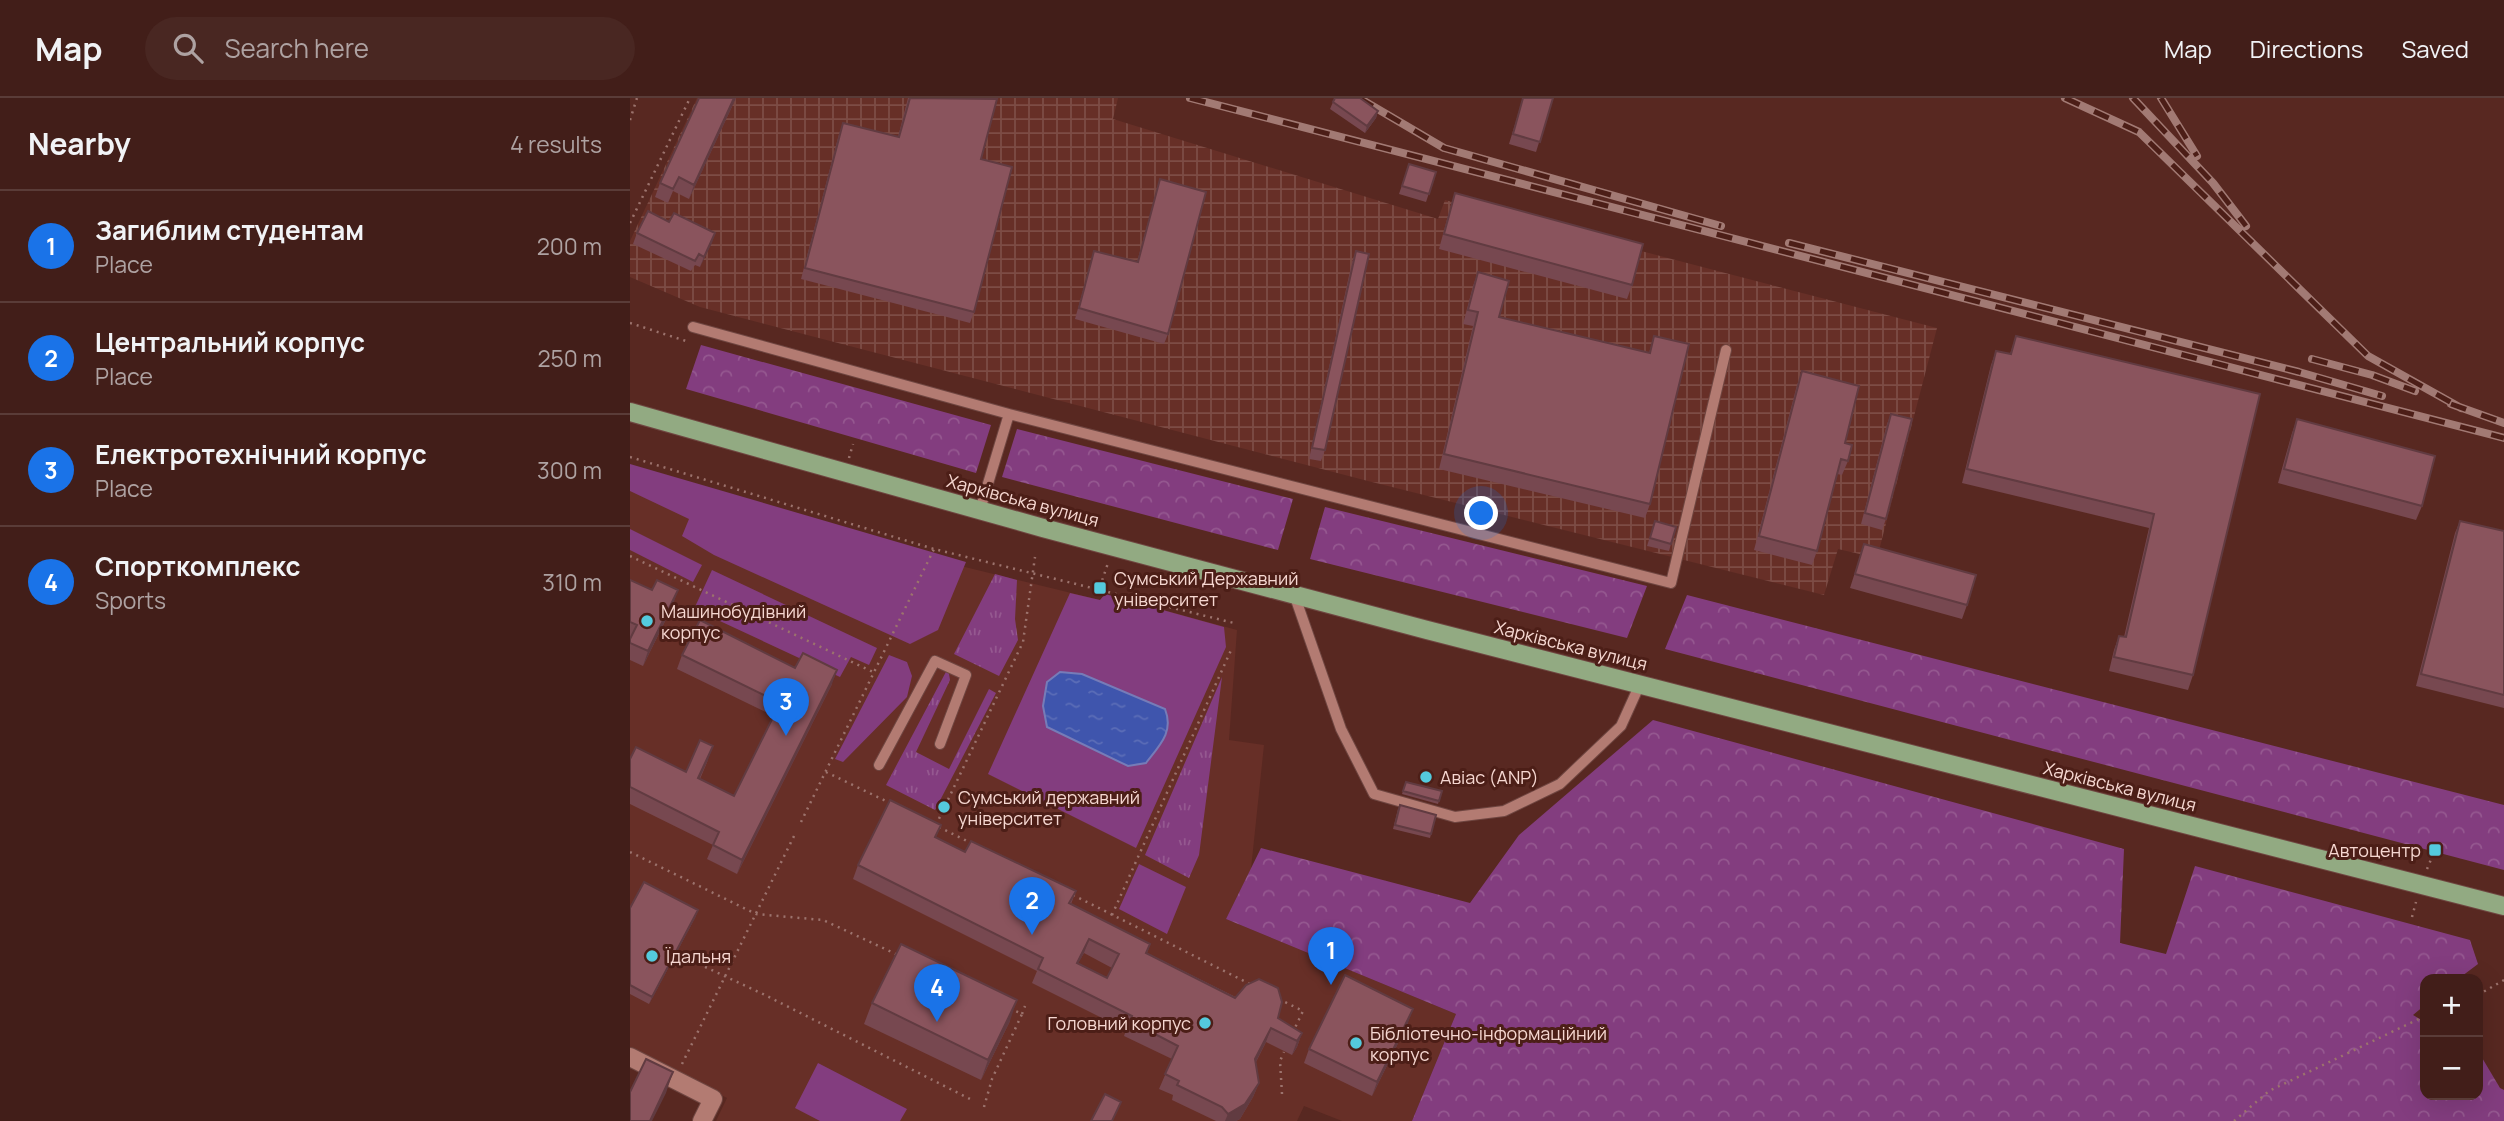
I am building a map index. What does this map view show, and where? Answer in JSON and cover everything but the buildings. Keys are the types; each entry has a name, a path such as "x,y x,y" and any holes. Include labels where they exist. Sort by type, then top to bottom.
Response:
{"main road":[{"name":"Харківська вулиця","path":"630,412 1113,547 2504,906"}],"street":[{"path":"630,1057 713,1099 702,1121"}],"lane":[{"path":"693,327 1009,414 1671,583 1726,350"},
{"path":"980,510 1009,414"},
{"path":"1294,594 1341,729 1374,794 1455,817 1504,811 1560,784 1621,726 1640,684"},
{"path":"879,765 934,661 966,674 940,744"}],"path":[{"path":"630,121 636,98"},
{"path":"630,223 690,98"},
{"path":"630,323 689,342"},
{"path":"630,457 934,549 1100,587 1234,623"},
{"path":"1100,587 1113,547"},
{"path":"801,822 934,549"},
{"path":"630,555 875,673"},
{"path":"971,843 936,825 1023,642 1035,557"},
{"path":"1112,915 1232,648"},
{"path":"826,772 899,807"},
{"path":"675,1079 796,832"},
{"path":"630,852 756,914 823,920 898,955"},
{"path":"1065,891 1255,987"},
{"path":"685,958 972,1100"},
{"path":"2483,992 2504,980"},
{"path":"1279,999 1303,1011 1289,1042"},
{"path":"984,1107 992,1079 1025,1006"},
{"path":"1009,1008 1022,1014"},
{"path":"2234,1121 2269,1091 2420,1018"},
{"path":"1282,1094 1280,1061 1284,1052"}],"shaded area":[{"path":"697,98 1118,98 1113,119 1438,219 1445,200 1937,328 1877,558 1838,549 1824,595 1368,481 700,307 630,277 630,241"},
{"name":"Сумський державний університет","path":"630,466 920,556 1100,600 1105,594 1237,630 1229,740 1264,745 1251,869 1226,919 1456,1014 1412,1121 1342,1121 1304,1106 1297,1121 716,1121 727,1098 630,1049"}],"green space":[{"path":"701,345 991,425 976,473 686,389"},
{"path":"1017,429 1293,499 1278,550 1002,477"},
{"path":"630,464 966,562 938,630 910,644 714,555 682,536 689,519 630,491"},
{"path":"1325,507 1647,586 1627,638 1310,559"},
{"path":"630,529 702,565 693,582 630,550"},
{"path":"712,570 877,648 869,665 851,657 840,677 694,609"},
{"path":"995,574 1017,580 1015,619 1018,640 999,676 954,654"},
{"path":"1070,593 1100,600 1105,594 1224,627 1226,647 1136,848 988,774"},
{"path":"1687,595 2504,805 2504,870 1665,649"},
{"path":"889,655 907,662 912,676 907,697 843,762 835,759"},
{"path":"948,668 950,680 916,752 949,769 989,689 996,693 935,810 886,785"},
{"path":"1222,677 1199,855 1189,878 1145,855"},
{"path":"1653,720 2124,849 2120,943 2166,954 2195,866 2470,940 2478,964 2465,974 2420,974 2420,1009 2413,1015 2420,1019 2420,1100 2483,1100 2483,1059 2500,1088 2504,1090 2504,1121 1412,1121 1456,1014 1226,919 1261,848 1470,903 1519,835"},
{"path":"1139,864 1186,887 1167,934 1119,909"},
{"path":"818,1063 907,1109 900,1121 820,1121 795,1108"}],"water":[{"path":"1060,672 1082,674 1165,709 1167,731 1161,744 1146,763 1128,766 1047,727 1043,706 1047,682"}],"railway":[{"path":"1190,98 2504,438"},
{"path":"1359,98 1444,148 1721,226"},
{"path":"2065,98 2139,132 2368,356 2461,408"},
{"path":"2133,98 2213,183 2246,226"},
{"path":"2161,98 2197,156"},
{"path":"1789,243 2299,372 2382,396"},
{"path":"2312,359 2372,375 2415,391"},
{"path":"2451,404 2504,423"}],"place":[{"name":"Сумський Державний університет","path":"1100,588"},
{"name":"Машинобудівний корпус","path":"647,621"},
{"name":"Електротехнічний корпус","path":"786,736"},
{"name":"Авіас (ANP)","path":"1426,777"},
{"name":"Сумський державний університет","path":"944,807"},
{"name":"Автоцентр","path":"2435,850"},
{"name":"Центральний корпус","path":"1032,935"},
{"name":"Їдальня","path":"652,956"},
{"name":"Загиблим студентам","path":"1331,985"},
{"name":"Спорткомплекс","path":"937,1022"},
{"name":"Головний корпус","path":"1205,1023"},
{"name":"Бібліотечно-інформаційний корпус","path":"1356,1043"}]}
